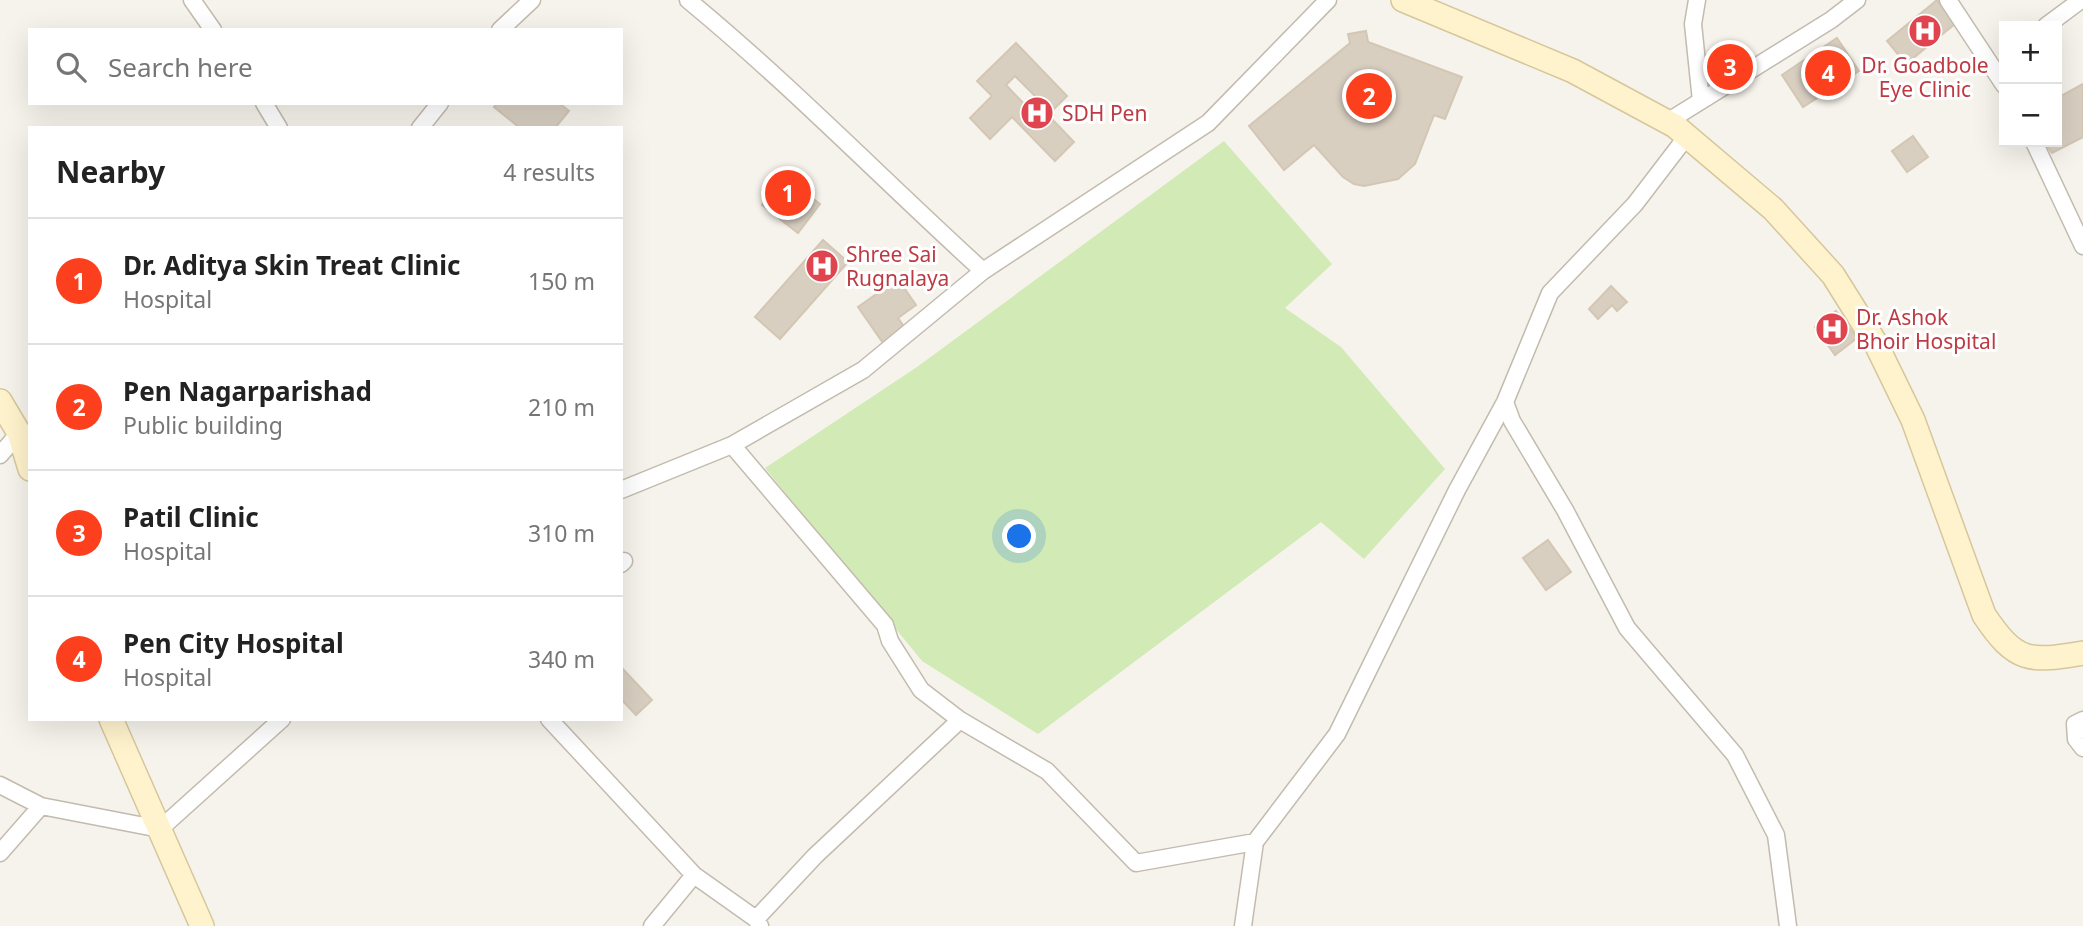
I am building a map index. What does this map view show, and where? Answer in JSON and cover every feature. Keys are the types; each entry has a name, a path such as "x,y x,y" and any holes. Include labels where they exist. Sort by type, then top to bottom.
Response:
{"main road":[{"path":"1402,0 1573,71 1667,122 1773,209 1840,287 1874,342 1913,420 1984,615 2002,642 2024,656 2039,659 2083,653"},
{"path":"0,401 24,433 28,457"},
{"path":"112,721 202,926"}],"street":[{"path":"192,0 212,28"},
{"path":"502,28 532,0"},
{"path":"688,0 747,49 858,157 983,271"},
{"path":"623,489 732,445 863,370 983,271 1208,123 1328,0"},
{"path":"1697,0 1693,24 1701,101"},
{"path":"1667,122 1831,20 1857,0"},
{"path":"1948,0 1999,62"},
{"path":"2053,21 2081,0"},
{"path":"265,105 278,126"},
{"path":"422,126 438,105"},
{"path":"1243,926 1255,842 1337,734 1457,490 1505,402 1550,293 1635,204 1687,136"},
{"path":"2036,147 2083,246"},
{"path":"1505,402 1512,421 1564,510 1627,628 1735,755 1776,835 1788,926"},
{"path":"0,455 24,433"},
{"path":"732,445 885,625 890,641 921,690 960,720 1047,771 1136,863 1255,842"},
{"path":"551,721 694,875 758,923 816,856 960,720"},
{"path":"2083,720 2075,724 2076,738 2083,748"},
{"path":"0,785 41,806 160,828 280,721"},
{"path":"0,853 41,806"},
{"path":"652,926 694,875"}],"green space":[{"path":"1224,141 1332,264 1285,308 1341,347 1445,469 1364,559 1321,522 1038,734 922,661 765,468 917,367"}],"building":[{"path":"1937,0 1956,23 1906,64 1887,41"},
{"path":"1366,31 1368,42 1462,77 1445,119 1434,115 1415,164 1398,179 1364,186 1354,184 1343,177 1314,145 1284,170 1249,126 1350,43 1348,34"},
{"path":"1837,38 1859,71 1803,107 1782,75"},
{"path":"1016,43 1067,96 1048,115 1074,142 1055,161 1012,117 990,139 970,118 992,96 977,81","holes":["1015,76 1036,97 1026,106 1006,85"]},
{"path":"1740,43 1754,65 1720,86 1706,64"},
{"path":"2083,84 2083,137 2052,153 2048,147 2062,147 2062,95"},
{"path":"562,105 569,111 557,126 518,126 494,107"},
{"path":"1913,136 1928,157 1907,172 1892,151"},
{"path":"783,176 820,204 798,233 762,205"},
{"path":"823,240 848,262 780,339 755,317"},
{"path":"898,279 916,305 898,318 905,328 883,343 858,307"},
{"path":"1611,286 1627,302 1617,311 1612,305 1598,319 1589,309"},
{"path":"1836,311 1857,338 1835,355 1815,327"},
{"path":"1548,540 1571,572 1546,590 1523,558"},
{"path":"623,669 652,700 636,715 623,701"}],"place":[{"name":"Dr. Goadbole Eye Clinic","path":"1925,31"},
{"name":"Patil Clinic","path":"1730,67"},
{"name":"Pen City Hospital","path":"1828,73"},
{"name":"Pen Nagarparishad","path":"1369,96"},
{"name":"SDH Pen","path":"1037,113"},
{"name":"Dr. Aditya Skin Treat Clinic","path":"788,193"},
{"name":"Shree Sai Rugnalaya","path":"822,266"},
{"name":"Dr. Ashok Bhoir Hospital","path":"1832,329"}]}
